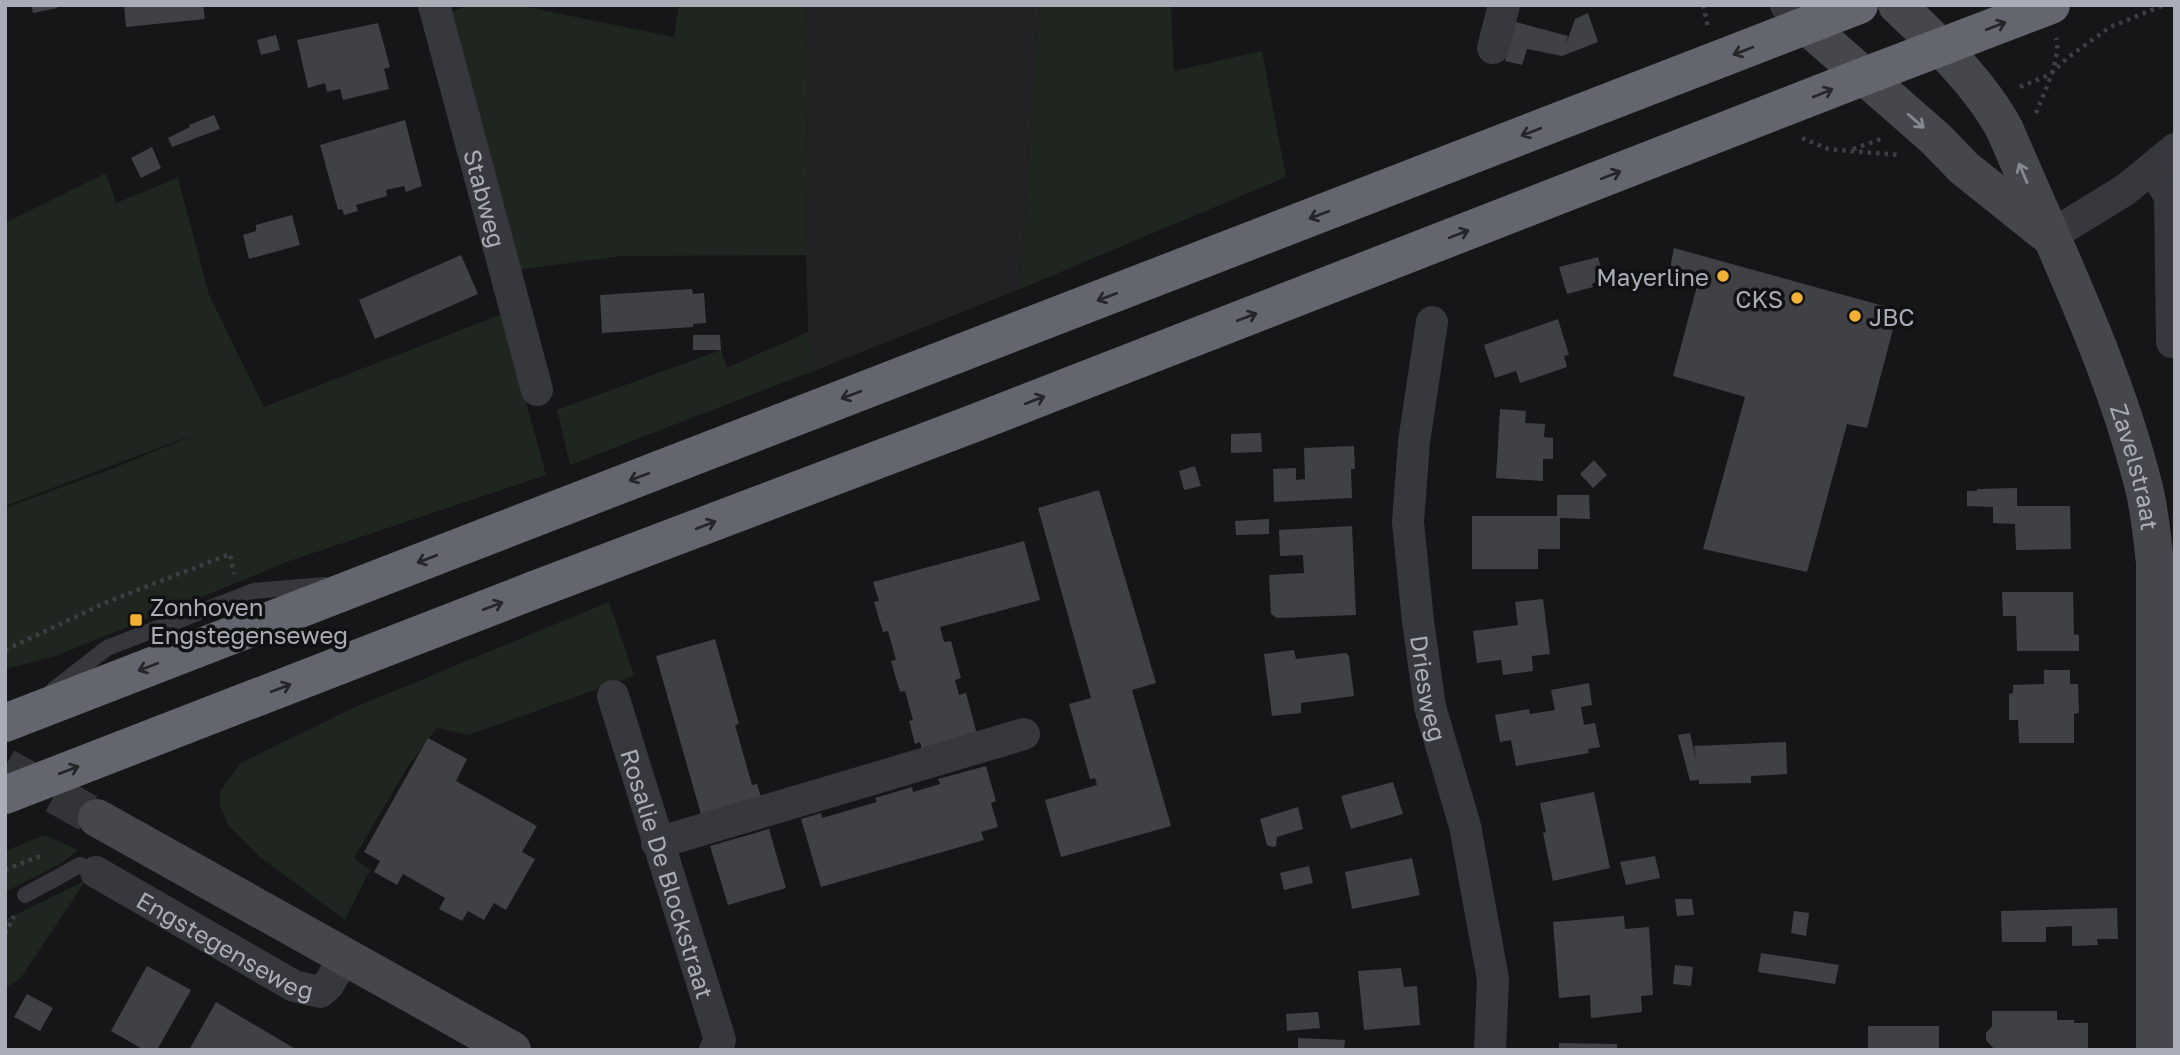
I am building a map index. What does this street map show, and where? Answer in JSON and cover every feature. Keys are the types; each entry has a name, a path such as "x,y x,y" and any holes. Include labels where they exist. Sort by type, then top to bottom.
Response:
{"highway":[{"path":"12,720 1733,55 1797,16 1859,5"},
{"path":"5,795 2042,9"}],"street":[{"name":"Stabweg","path":"434,5 537,390"},
{"path":"1493,48 1504,5"},
{"name":"Zavelstraat","path":"1897,5 1941,47 1997,114 2099,348 2145,491 2155,562 2155,1050"},
{"name":"Zavelstraat","path":"1797,16 1936,139 1964,169 2050,236"},
{"path":"2050,236 2125,190 2163,159 2170,196 2172,342"},
{"name":"Driesweg","path":"1432,322 1414,442 1408,522 1430,707 1465,826 1493,979 1490,1050"},
{"name":"Rosalie De Blockstraat","path":"613,696 720,1040 715,1050"},
{"path":"657,843 1024,734"},
{"name":"Engstegenseweg","path":"97,818 512,1050"},
{"name":"Engstegenseweg","path":"96,872 295,986 320,992 328,985 345,957"}],"lane":[{"path":"25,895 80,865 96,872"}],"path":[{"path":"1704,5 1707,26 1733,55"},
{"path":"2051,74 2066,59 2110,27 2164,5"},
{"path":"2037,125 2035,115 2059,45 2042,9"},
{"path":"1779,110 1803,139 1828,149 1903,155"},
{"path":"5,650 107,602 230,554 235,583"}],"shaded area":[{"path":"471,5 517,5 674,37 679,5 805,5 808,85 806,255 621,256 517,270 451,12"},
{"path":"805,5 1040,5 1020,289 816,370 808,332 808,85"},
{"path":"1040,5 1171,5 1174,71 1262,51 1286,177 1020,289"},
{"path":"106,173 116,203 178,178 209,295 264,407 502,314 546,475 292,560 56,656 5,669 5,508 114,468 206,430 5,506 5,223"},
{"path":"808,332 816,370 570,465 557,410 721,350 727,368"},
{"path":"609,602 634,676 469,735 437,728 407,768 354,858 370,870 345,920 261,858 228,825 220,805 220,791 241,763 353,708"},
{"path":"45,835 78,850 58,865 5,892 5,851"},
{"path":"86,880 20,979 5,988 5,920"}],"building":[{"path":"31,5 57,5 57,8 33,13"},
{"path":"124,5 203,5 205,19 126,27"},
{"path":"1588,13 1598,42 1562,56 1527,49 1522,65 1505,61 1516,22 1568,36 1566,44 1575,19"},
{"path":"378,23 390,67 384,69 389,89 343,100 340,89 327,92 325,83 308,88 297,40"},
{"path":"276,35 280,50 261,55 257,40"},
{"path":"214,115 220,129 172,147 168,138 190,127 189,125"},
{"path":"405,120 422,186 406,192 404,186 386,190 387,196 356,205 358,211 344,215 342,209 338,210 320,145"},
{"path":"152,147 161,168 141,178 131,158"},
{"path":"292,215 300,245 249,259 243,235 256,231 256,225"},
{"path":"1674,248 1898,310 1867,428 1847,424 1807,572 1703,549 1745,397 1673,376 1697,286 1668,278"},
{"path":"461,255 478,294 375,339 359,300"},
{"path":"1598,257 1601,267 1595,269 1599,280 1592,284 1593,287 1567,294 1559,267"},
{"path":"692,289 693,294 704,293 706,323 693,324 693,327 602,333 600,295"},
{"path":"1558,319 1569,355 1564,356 1567,367 1520,383 1516,371 1495,378 1484,345"},
{"path":"693,335 720,335 721,350 693,350"},
{"path":"1500,409 1526,411 1525,423 1545,424 1544,437 1553,438 1553,459 1543,459 1543,481 1496,478"},
{"path":"1261,433 1262,452 1231,453 1231,434"},
{"path":"1354,446 1355,469 1351,469 1352,498 1274,502 1273,469 1296,468 1296,480 1305,479 1304,448"},
{"path":"1594,460 1607,475 1593,488 1580,474"},
{"path":"1195,466 1201,486 1184,490 1179,471"},
{"path":"2017,488 2017,506 2070,506 2071,549 2016,550 2015,524 1993,523 1993,507 1967,506 1967,491"},
{"path":"1099,490 1156,683 1132,690 1171,826 1061,857 1045,800 1097,785 1095,778 1090,779 1069,704 1091,698 1038,508"},
{"path":"1557,495 1589,495 1590,519 1560,518 1560,549 1538,549 1538,569 1472,569 1472,516 1557,516"},
{"path":"1269,519 1269,534 1236,535 1235,521"},
{"path":"1352,526 1356,615 1277,618 1271,614 1269,575 1304,573 1303,555 1280,556 1279,530"},
{"path":"1024,541 1040,600 940,627 944,642 951,641 961,678 955,680 959,695 966,693 978,738 923,753 920,742 915,744 909,721 913,720 905,691 900,692 891,661 896,660 888,631 883,632 874,602 879,601 873,582"},
{"path":"2002,592 2073,592 2074,634 2079,635 2079,651 2017,651 2016,616 2003,616"},
{"path":"1543,599 1550,654 1532,656 1533,671 1503,675 1501,660 1477,663 1473,631 1518,625 1515,602"},
{"path":"715,639 739,724 735,725 752,785 757,784 762,800 702,818 656,656"},
{"path":"1294,650 1296,659 1346,653 1349,656 1354,696 1301,703 1301,713 1272,716 1264,654"},
{"path":"2044,670 2070,670 2070,684 2078,684 2079,713 2074,714 2074,743 2019,743 2018,720 2009,720 2009,694 2013,693 2013,685 2044,684"},
{"path":"1589,683 1592,705 1581,707 1584,725 1595,723 1600,747 1588,749 1589,753 1516,766 1511,740 1500,742 1495,715 1529,709 1530,714 1555,710 1551,690"},
{"path":"1690,733 1696,760 1694,746 1786,742 1787,774 1751,776 1751,783 1699,784 1699,780 1690,781 1678,735"},
{"path":"428,738 467,759 456,781 537,826 522,852 535,859 506,910 494,903 484,920 468,911 462,921 439,909 445,898 403,874 397,885 374,872 380,861 364,852"},
{"path":"986,766 996,801 991,803 998,827 981,832 984,840 821,887 801,819 821,813 822,818 877,802 875,798 912,787 913,792 940,784 938,779"},
{"path":"1393,782 1403,814 1351,829 1341,796"},
{"path":"1594,792 1610,868 1553,881 1540,803"},
{"path":"1298,807 1303,829 1277,837 1276,846 1267,845 1260,819"},
{"path":"769,829 786,888 728,905 710,846"},
{"path":"1655,856 1660,878 1626,885 1620,862"},
{"path":"1412,858 1420,895 1352,909 1345,872"},
{"path":"1309,866 1313,883 1284,890 1280,873"},
{"path":"1675,899 1692,899 1694,915 1677,916"},
{"path":"2117,908 2118,939 2097,939 2098,945 2072,946 2072,926 2046,927 2046,942 2002,942 2001,911"},
{"path":"1794,911 1809,913 1806,936 1791,933"},
{"path":"1624,916 1625,929 1649,927 1653,995 1641,996 1642,1012 1591,1018 1590,995 1559,998 1553,922"},
{"path":"1761,953 1839,965 1835,984 1758,972"},
{"path":"1675,965 1693,967 1691,986 1673,984"},
{"path":"147,966 191,990 157,1050 144,1050 111,1031"},
{"path":"1401,968 1404,987 1417,986 1420,1025 1364,1030 1358,971"},
{"path":"27,994 53,1008 40,1031 14,1017"},
{"path":"216,1002 297,1050 189,1050"},
{"path":"1992,1011 2057,1011 2057,1020 2088,1023 2088,1050 1995,1050 1986,1040 1986,1033 1992,1026"},
{"path":"1318,1012 1320,1028 1287,1031 1286,1014"},
{"path":"1868,1026 1939,1026 1939,1050 1868,1050"},
{"path":"1298,1038 1345,1040 1344,1050 1298,1050"},
{"path":"1559,1043 1617,1044 1617,1050 1559,1050"}],"tunnel":[{"path":"5,767 97,818"}],"place":[{"name":"Mayerline","path":"1723,276"},
{"name":"CKS","path":"1797,298"},
{"name":"JBC","path":"1855,316"},
{"name":"Zonhoven Engstegenseweg","path":"136,620"}]}
